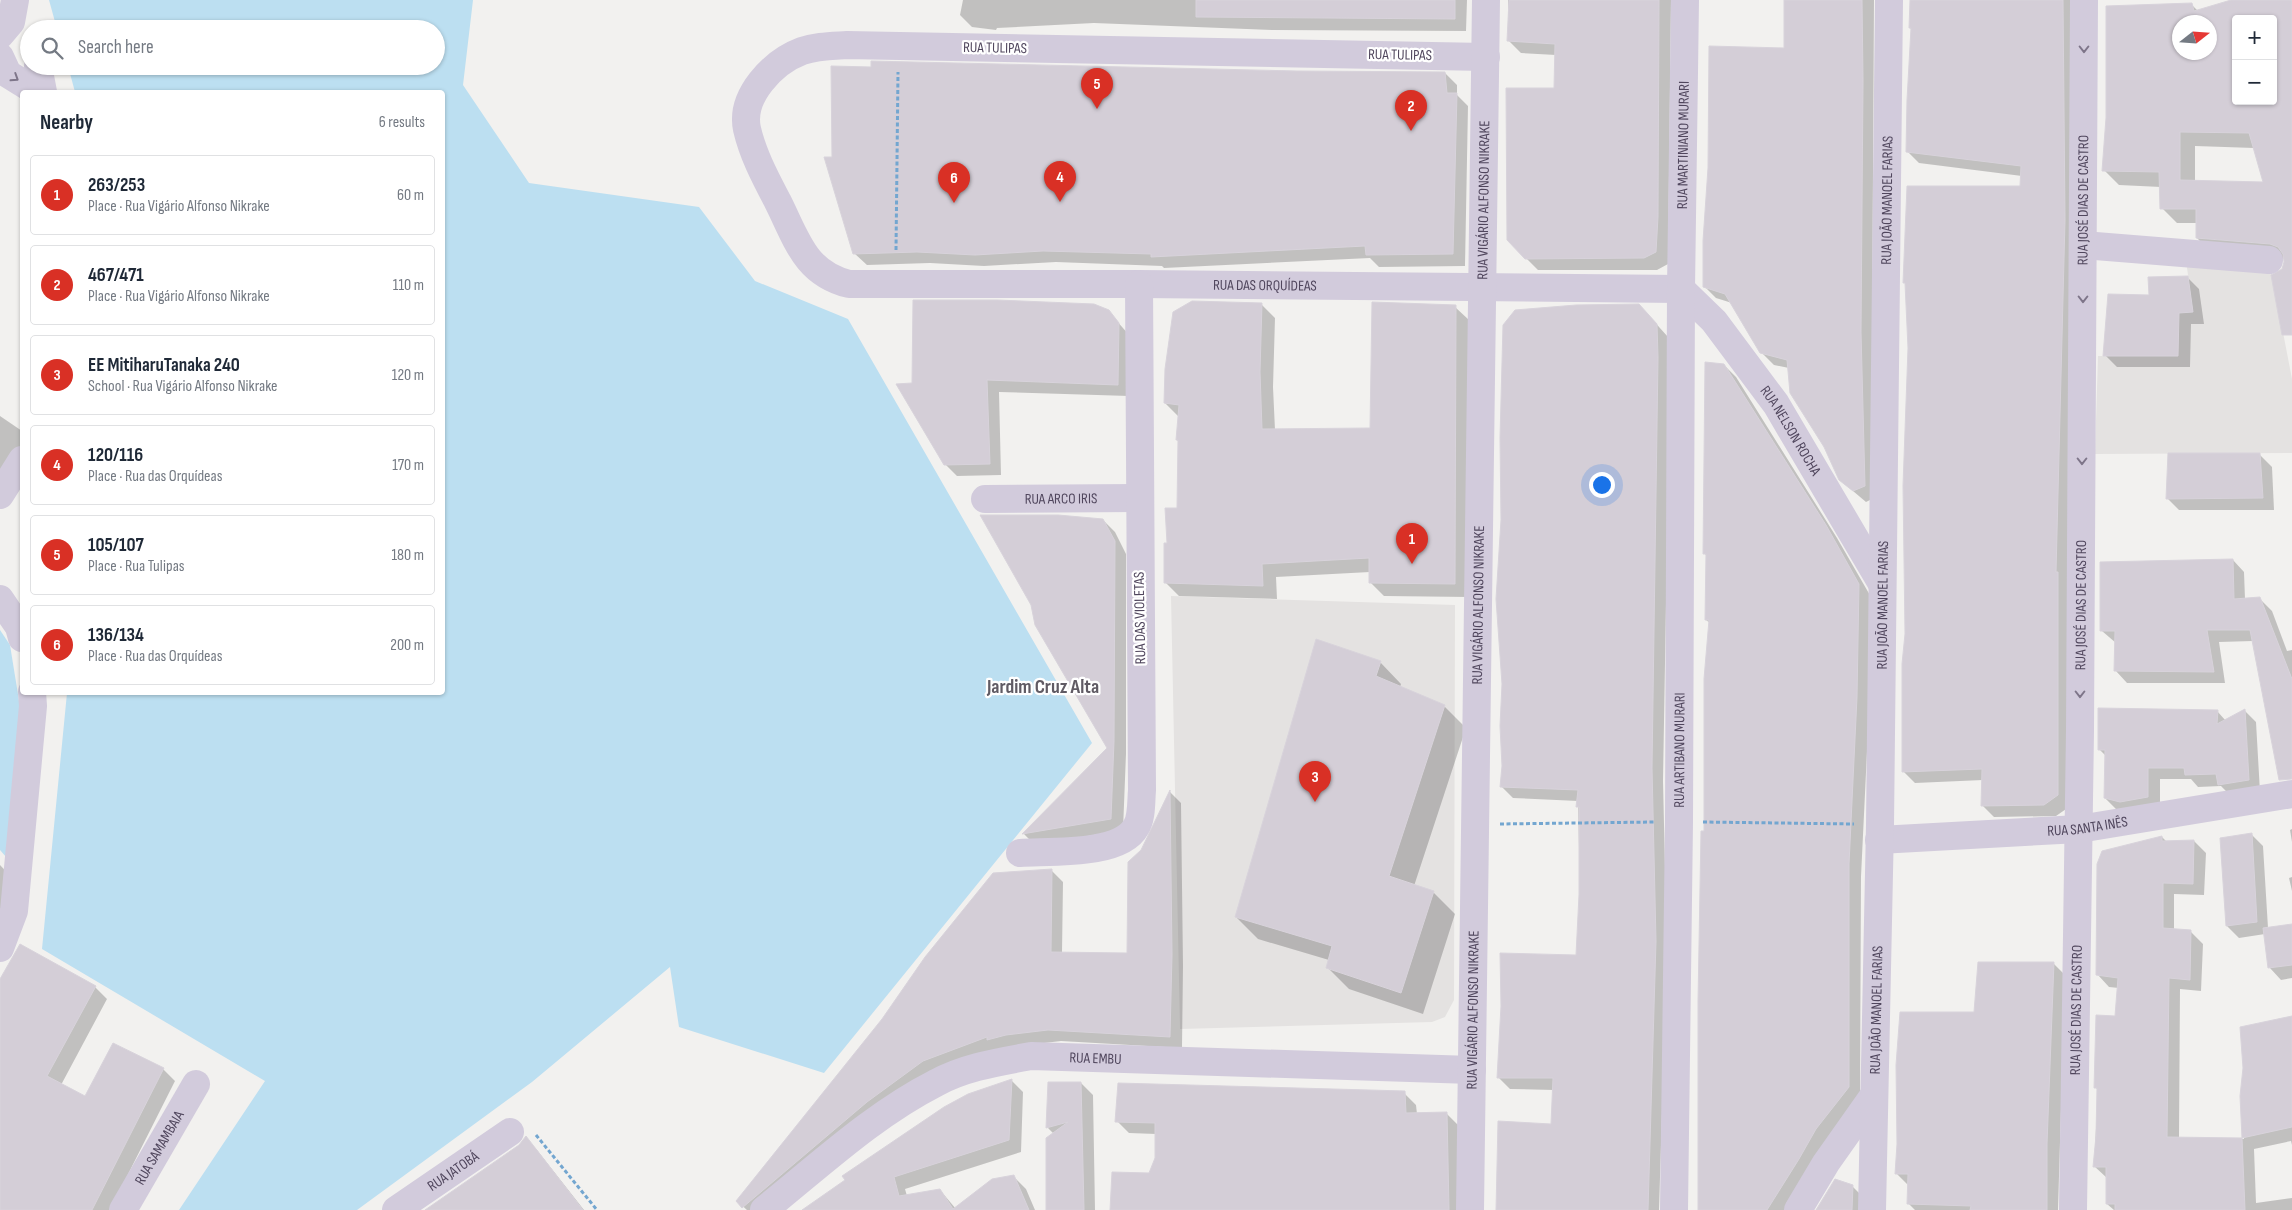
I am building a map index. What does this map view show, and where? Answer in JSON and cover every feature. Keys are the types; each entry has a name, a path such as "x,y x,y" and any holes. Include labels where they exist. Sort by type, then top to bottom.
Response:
{"street":[{"name":"RUA VIGÁRIO ALFONSO NIKRAKE","path":"1470,1210 1486,0"},
{"name":"RUA MARTINIANO MURARI","path":"1681,289 1685,0"},
{"name":"RUA JOÃO MANOEL FARIAS","path":"1872,1210 1880,832 1888,0"},
{"name":"RUA JOSÉ DIAS DE CASTRO","path":"2074,1210 2079,830 2084,0"},
{"path":"15,1 23,20"},
{"path":"0,36 11,22 15,1"},
{"name":"RUA TULIPAS","path":"849,284 834,280 820,272 805,256 756,160 746,128 746,111 756,88 784,62 800,52 818,47 847,45 1486,57"},
{"path":"0,57 8,74 35,90"},
{"path":"40,75 43,90"},
{"path":"2083,246 2269,260"},
{"name":"RUA DAS ORQUÍDEAS","path":"849,284 1139,284 1681,289"},
{"name":"RUA DAS VIOLETAS","path":"1020,853 1107,847 1130,836 1137,826 1142,790 1139,284"},
{"name":"RUA NELSON ROCHA","path":"1681,289 1714,321 1776,404 1882,584"},
{"name":"RUA ARTIBANO MURARI","path":"1674,1210 1679,822 1681,289"},
{"path":"0,495 20,463"},
{"name":"RUA ARCO IRIS","path":"984,499 1139,498"},
{"path":"0,599 20,631"},
{"path":"1,946 14,911 33,706 32,695"},
{"name":"RUA SANTA INÊS","path":"1880,832 2079,830 2288,791"},
{"name":"RUA EMBU","path":"764,1210 888,1111 937,1082 982,1066 1031,1056 1472,1070"},
{"name":"RUA SAMAMBAIA","path":"123,1210 196,1084"},
{"path":"1798,1210 1826,1163 1874,1095"},
{"name":"RUA JATOBÁ","path":"396,1210 510,1132"}],"path":[{"path":"896,250 898,68"},
{"path":"1475,825 1679,822 1880,832"},
{"path":"510,1132 532,1130 596,1210"}],"shaded area":[{"path":"49,0 473,0 463,85 529,183 699,207 755,281 848,319 1092,743 824,1073 679,1027 670,967 532,1082 357,1210 179,1210 265,1081 42,949 67,695 445,695 445,90 74,90 70,75 445,75 445,20 55,20"},
{"path":"2185,253 2269,260 2292,379 2292,453 2095,454 2098,356 2178,356 2179,313 2193,312"},
{"path":"1171,596 1455,605 1454,1000 1445,1017 1432,1022 1180,1029"},
{"path":"0,630 10,645 21,713 7,858 0,850"}],"building":[{"path":"1196,0 1455,0 1455,19 1196,17"},
{"path":"1509,0 1659,0 1658,217 1656,252 1644,258 1525,259 1507,240 1506,88 1554,88 1555,44 1507,41"},
{"path":"1784,0 1862,0 1861,332 1865,486 1853,491 1839,480 1824,447 1790,393 1787,360 1760,353 1725,294 1703,287 1703,241 1708,168 1709,46 1784,48"},
{"path":"1910,0 2063,0 2065,220 2056,572 2058,572 2058,795 2044,805 1981,806 1982,769 1902,772 1902,664 1905,634 1903,486 1908,348 1905,283 1903,283 1907,186 2020,186 2021,166 1906,152 1911,28 1909,28"},
{"path":"2231,0 2292,0 2292,335 2282,335 2271,275 2282,269 2284,262 2283,254 2278,247 2270,244 2196,238 2196,209 2160,209 2159,172 2102,171 2106,118 2106,6 2192,3 2194,11","holes":["2180,132 2249,133 2263,182 2180,180"]},
{"path":"871,61 1297,71 1445,72 1447,93 1457,93 1453,254 1366,255 1365,246 1151,257 1151,254 1043,251 975,255 917,252 853,254 824,157 832,157 831,66 871,67"},
{"path":"2188,276 2193,312 2179,313 2178,356 2103,356 2108,294 2149,295 2148,277"},
{"path":"913,300 997,300 1094,304 1109,310 1119,323 1118,385 987,380 990,464 944,465 896,384 912,383"},
{"path":"1192,301 1262,303 1260,372 1262,429 1370,428 1372,302 1456,305 1455,584 1369,583 1369,558 1262,564 1263,586 1164,583 1164,543 1167,543 1165,508 1177,508 1178,440 1176,440 1179,405 1164,403 1165,369 1173,312"},
{"path":"1639,304 1657,324 1658,357 1652,768 1656,941 1648,1210 1496,1210 1498,1121 1551,1124 1553,1078 1497,1078 1501,1006 1500,953 1576,955 1579,895 1579,807 1576,807 1578,790 1500,787 1502,766 1500,726 1502,684 1496,599 1501,520 1500,438 1503,325 1515,310 1576,305"},
{"path":"1705,362 1724,364 1826,525 1859,584 1857,697 1849,864 1849,1087 1816,1129 1767,1210 1698,1210 1698,1002 1701,831 1704,831 1704,679 1709,620 1705,620 1706,554 1703,554"},
{"path":"2168,453 2260,453 2263,498 2166,499"},
{"path":"980,515 1058,515 1103,519 1115,541 1114,741 1111,819 1022,834 1107,748 1035,625 1031,605"},
{"path":"2233,559 2234,599 2260,597 2292,679 2292,779 2279,780 2250,630 2207,630 2214,672 2114,671 2115,631 2100,631 2100,562"},
{"path":"1316,639 1381,661 1376,676 1445,705 1389,876 1434,891 1401,993 1326,968 1332,946 1235,917"},
{"path":"2098,708 2218,710 2217,724 2245,709 2249,780 2218,785 2216,774 2185,775 2184,768 2148,768 2148,797 2120,802 2104,798 2105,750 2098,750"},
{"path":"1170,790 1172,954 1170,1037 1048,1030 1006,1035 987,1040 987,1037 923,1061 867,1102 742,1208 736,1201 882,1019 925,957 993,873 1052,869 1051,952 1127,953 1128,862 1141,850"},
{"path":"2252,833 2257,922 2226,926 2220,838"},
{"path":"2162,836 2162,841 2194,840 2193,884 2163,883 2163,928 2191,930 2190,980 2169,978 2167,1137 2242,1138 2245,1210 2115,1210 2115,1204 2106,1204 2106,1167 2093,1167 2097,1088 2094,1088 2096,1015 2115,1016 2118,978 2096,975 2097,864 2102,851"},
{"path":"2292,924 2292,965 2268,968 2263,928"},
{"path":"20,944 96,986 47,1076 85,1096 113,1043 164,1068 92,1210 0,1210 0,979"},
{"path":"1978,962 2054,962 2047,1144 2047,1210 1970,1210 1971,1206 1907,1204 1908,1174 1895,1174 1897,1144 1896,1065 1900,1012 1974,1012"},
{"path":"2292,1016 2292,1127 2242,1138 2240,1096 2243,1068 2240,1027"},
{"path":"1012,1079 1009,1140 894,1177 899,1196 940,1189 953,1209 992,1179 1014,1175 1029,1210 802,1210 845,1180 842,1176 944,1107 968,1094"},
{"path":"1048,1082 1081,1082 1084,1210 1046,1210 1046,1138 1068,1122 1046,1128"},
{"path":"1118,1083 1405,1091 1406,1113 1447,1112 1449,1210 1110,1210 1112,1172 1149,1173 1155,1158 1155,1123 1115,1122"},
{"path":"526,1136 583,1210 425,1210 519,1145"},
{"path":"1835,1179 1853,1185 1852,1210 1816,1210"}],"place":[{"name":"105/107","path":"1097,109"},
{"name":"467/471","path":"1411,131"},
{"name":"120/116","path":"1060,202"},
{"name":"136/134","path":"954,203"},
{"name":"263/253","path":"1412,564"},
{"name":"EE MitiharuTanaka 240","path":"1315,802"}],"district":[{"name":"Jardim Cruz Alta","path":"1043,687"}]}
